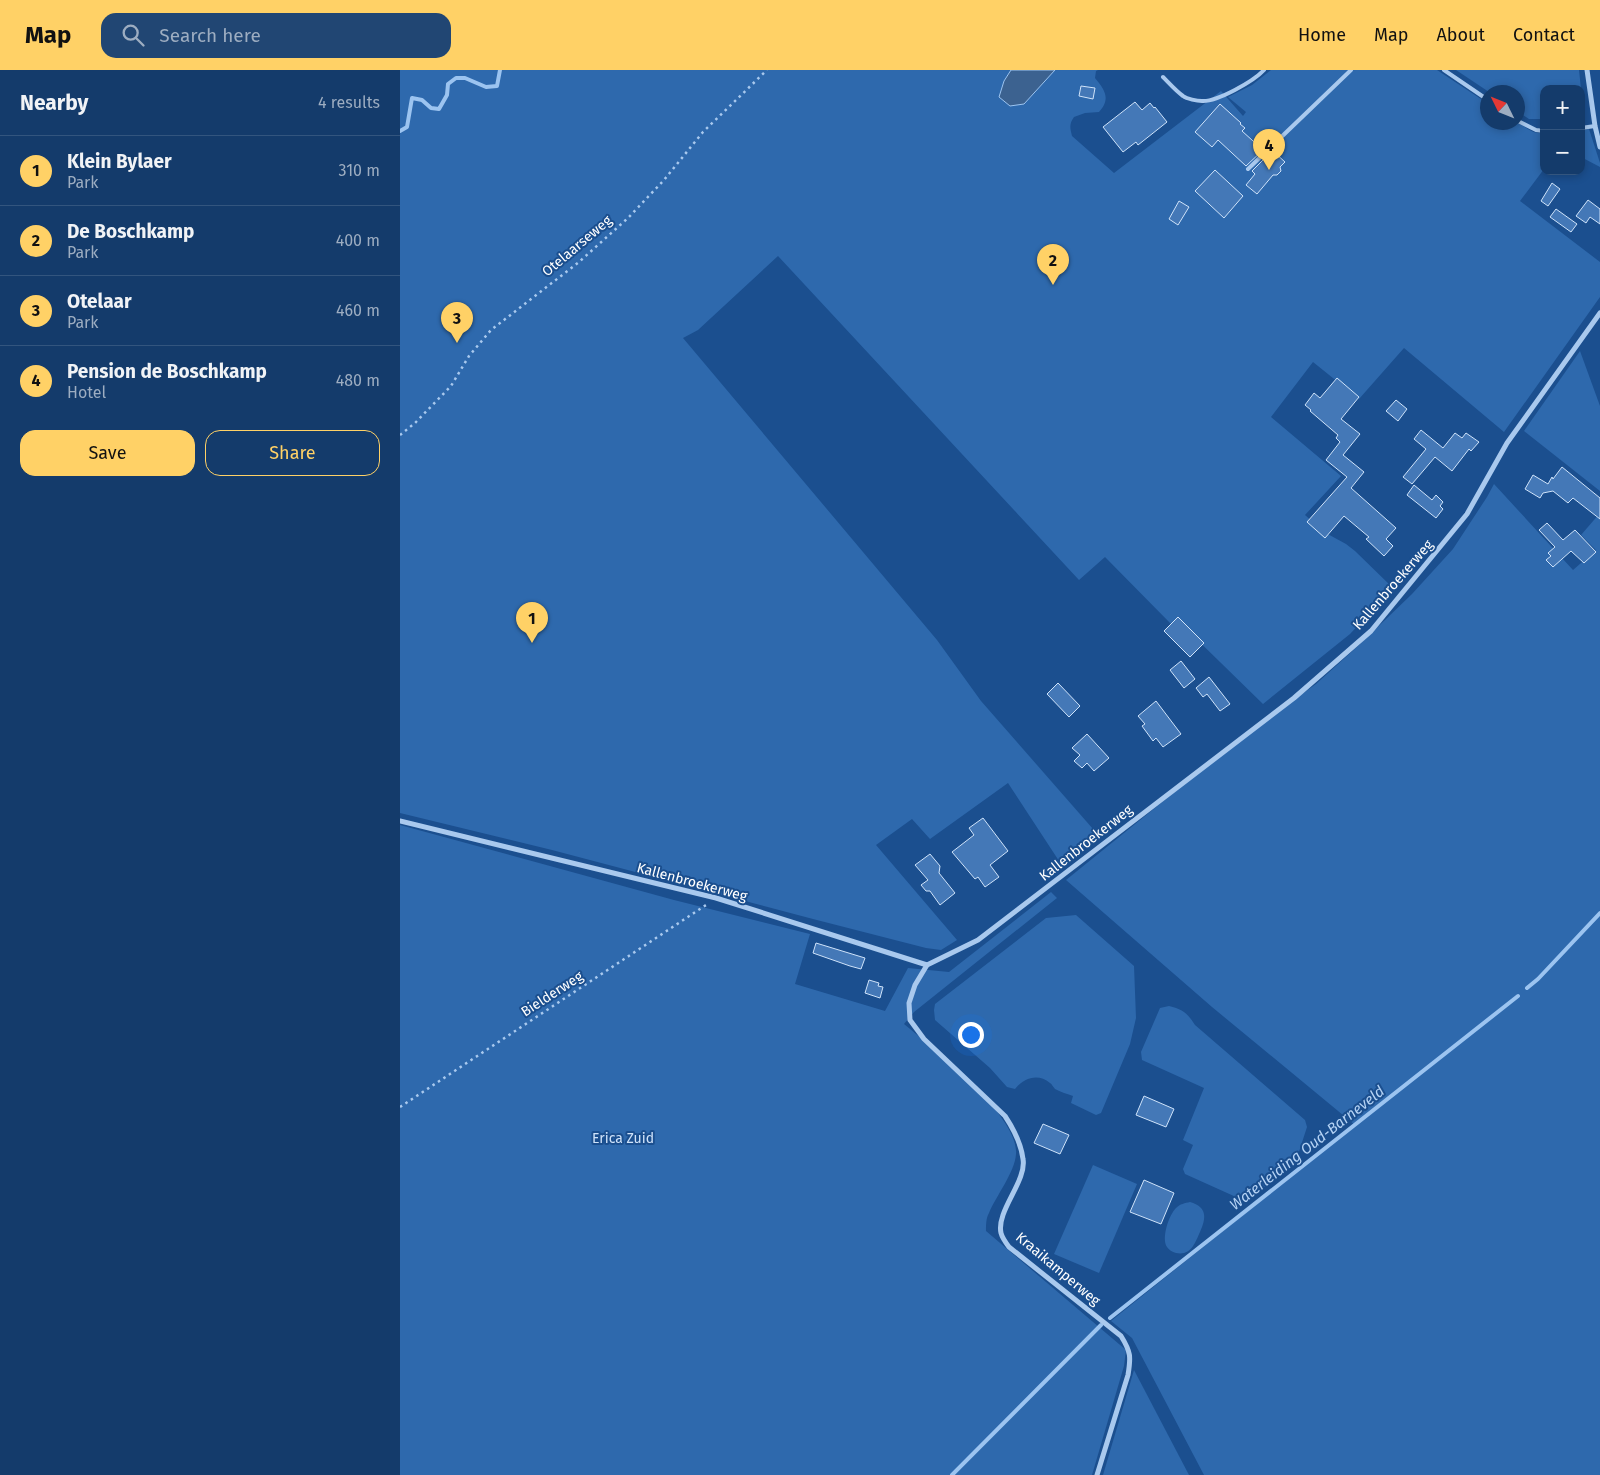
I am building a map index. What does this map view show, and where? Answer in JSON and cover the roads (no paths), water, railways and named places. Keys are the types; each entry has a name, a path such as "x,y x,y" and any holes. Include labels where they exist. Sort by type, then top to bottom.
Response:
{"street":[{"path":"1587,70 1600,147"},
{"name":"Kallenbroekerweg","path":"400,820 716,898 927,965 978,940 1294,698 1371,631 1467,514 1507,443 1600,313"},
{"name":"Kraaikamperweg","path":"927,965 915,985 909,1003 910,1020 924,1039 1005,1116 1014,1130 1024,1160 1022,1171 1001,1221 1001,1234 1009,1246 1121,1336 1127,1346 1131,1359 1128,1375 1097,1475"}],"lane":[{"path":"1163,77 1184,97 1202,102 1239,88 1264,70"},
{"path":"1248,169 1351,70"},
{"path":"1444,70 1480,95"},
{"path":"1525,124 1540,130"},
{"path":"1585,127 1595,126"}],"waterway":[{"path":"400,131 407,127 412,98 422,100 431,108 439,109 447,95 448,84 456,78 465,78 486,87 497,86 500,70"},
{"name":"Waterleiding Oud-Barneveld","path":"1527,988 1538,979 1600,913"},
{"name":"Waterleiding Oud-Barneveld","path":"1110,1318 1518,996"},
{"name":"Waterleiding Oud-Barneveld","path":"952,1475 1101,1325"}],"place":[{"name":"Pension de Boschkamp","path":"1269,170"},
{"name":"De Boschkamp","path":"1053,285"},
{"name":"Otelaar","path":"457,343"},
{"name":"Klein Bylaer","path":"532,643"}],"park label":[{"name":"Erica Zuid","path":"623,1138"}]}
